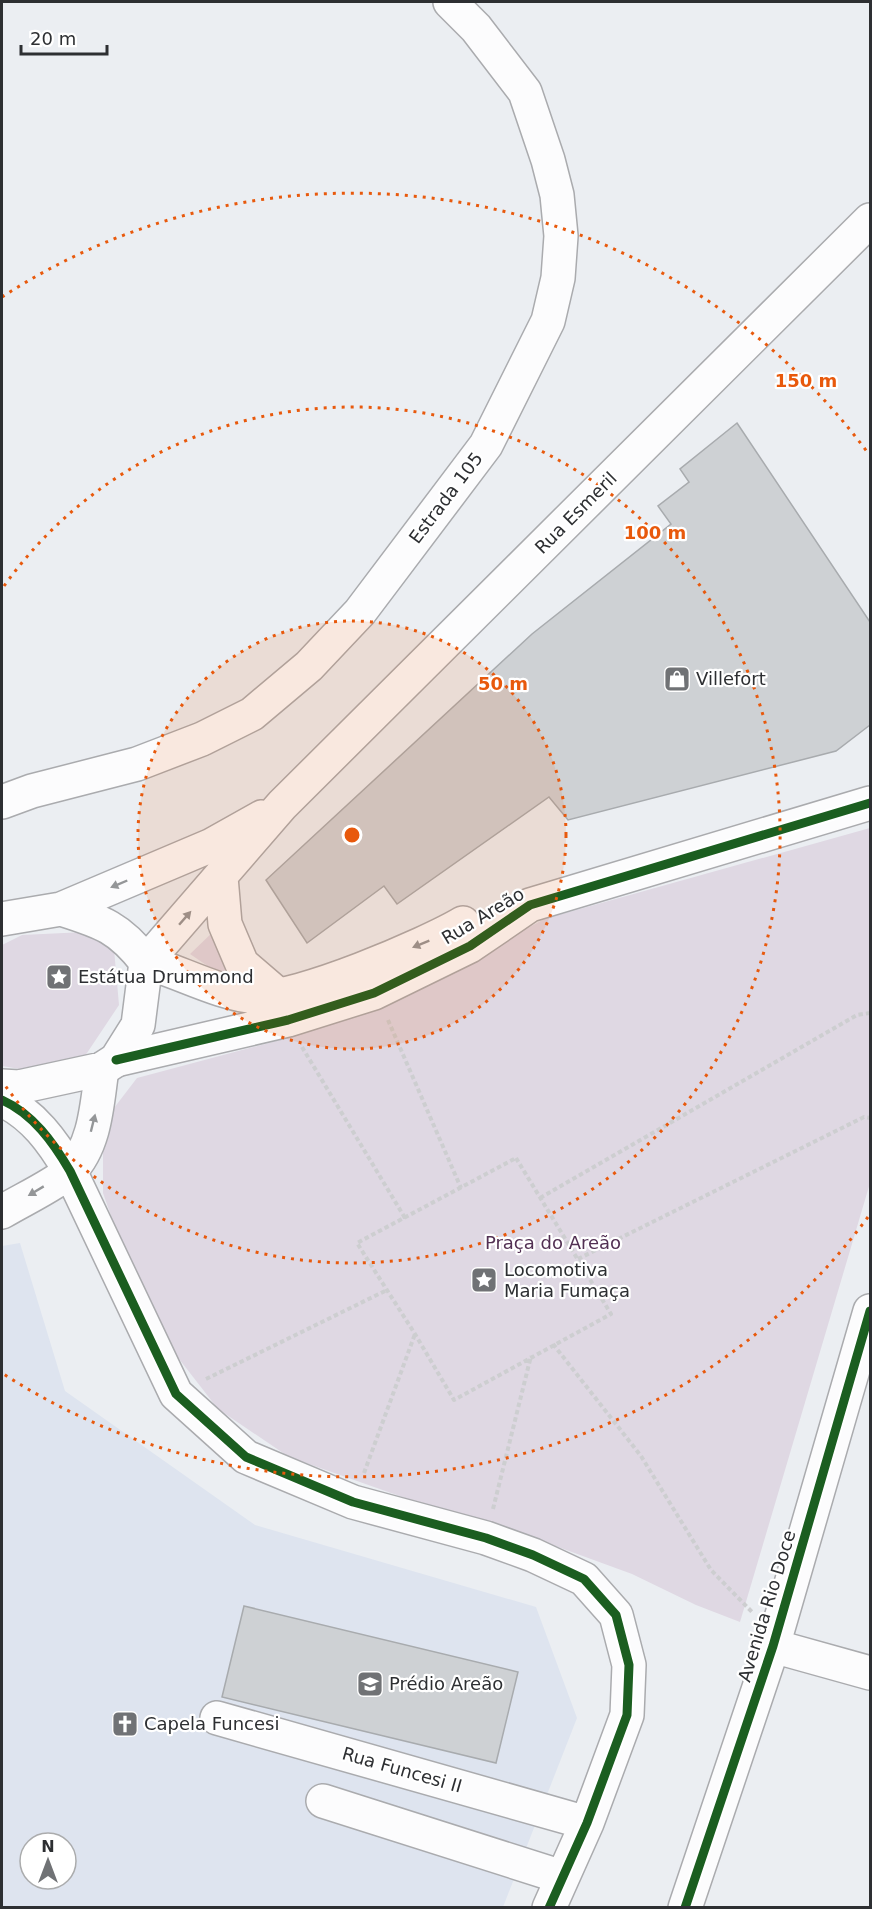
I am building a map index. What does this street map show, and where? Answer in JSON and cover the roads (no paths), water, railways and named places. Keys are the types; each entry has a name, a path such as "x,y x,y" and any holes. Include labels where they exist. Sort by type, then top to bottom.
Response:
{"street":[{"name":"Estrada 105","path":"2,802 32,791 137,764 202,739 252,714 309,666 360,612 486,445 548,321 558,278 561,236 556,195 548,160 525,92 476,28 450,2"},
{"name":"Rua Esmeril","path":"282,805 870,220"},
{"name":"Rua Areão","path":"283,1007 331,980 443,935 519,888 660,846 870,789"},
{"name":"Rua Areão","path":"2,1086 19,1087 109,1064 283,1007 374,993 470,946 530,905 870,803"},
{"path":"2,1212 70,1171 84,1150 94,1124 109,1064 138,1025 146,962 282,805"},
{"path":"2,920 61,909 212,845 282,805"},
{"path":"221,878 225,924 243,964 283,1007"},
{"path":"61,909 96,921 128,938 146,962 184,974 222,991 258,997 283,1007"},
{"path":"2,1100 20,1108 52,1140 70,1171 176,1394 246,1457 353,1502 486,1538 533,1555 584,1579 616,1615 629,1665 627,1715 587,1823 549,1908"},
{"name":"Avenida Rio Doce","path":"685,1908 777,1634 870,1311"},
{"path":"777,1634 870,1674"},
{"name":"Rua Funcesi II","path":"217,1718 587,1823"},
{"path":"323,1801 562,1877"}],"place":[{"name":"Villefort","path":"677,679"},
{"name":"Estátua Drummond","path":"59,977"},
{"name":"Locomotiva Maria Fumaça","path":"484,1280"},
{"name":"Prédio Areão","path":"370,1684"},
{"name":"Capela Funcesi","path":"125,1724"}],"park label":[{"name":"Praça do Areão","path":"553,1243"}]}
